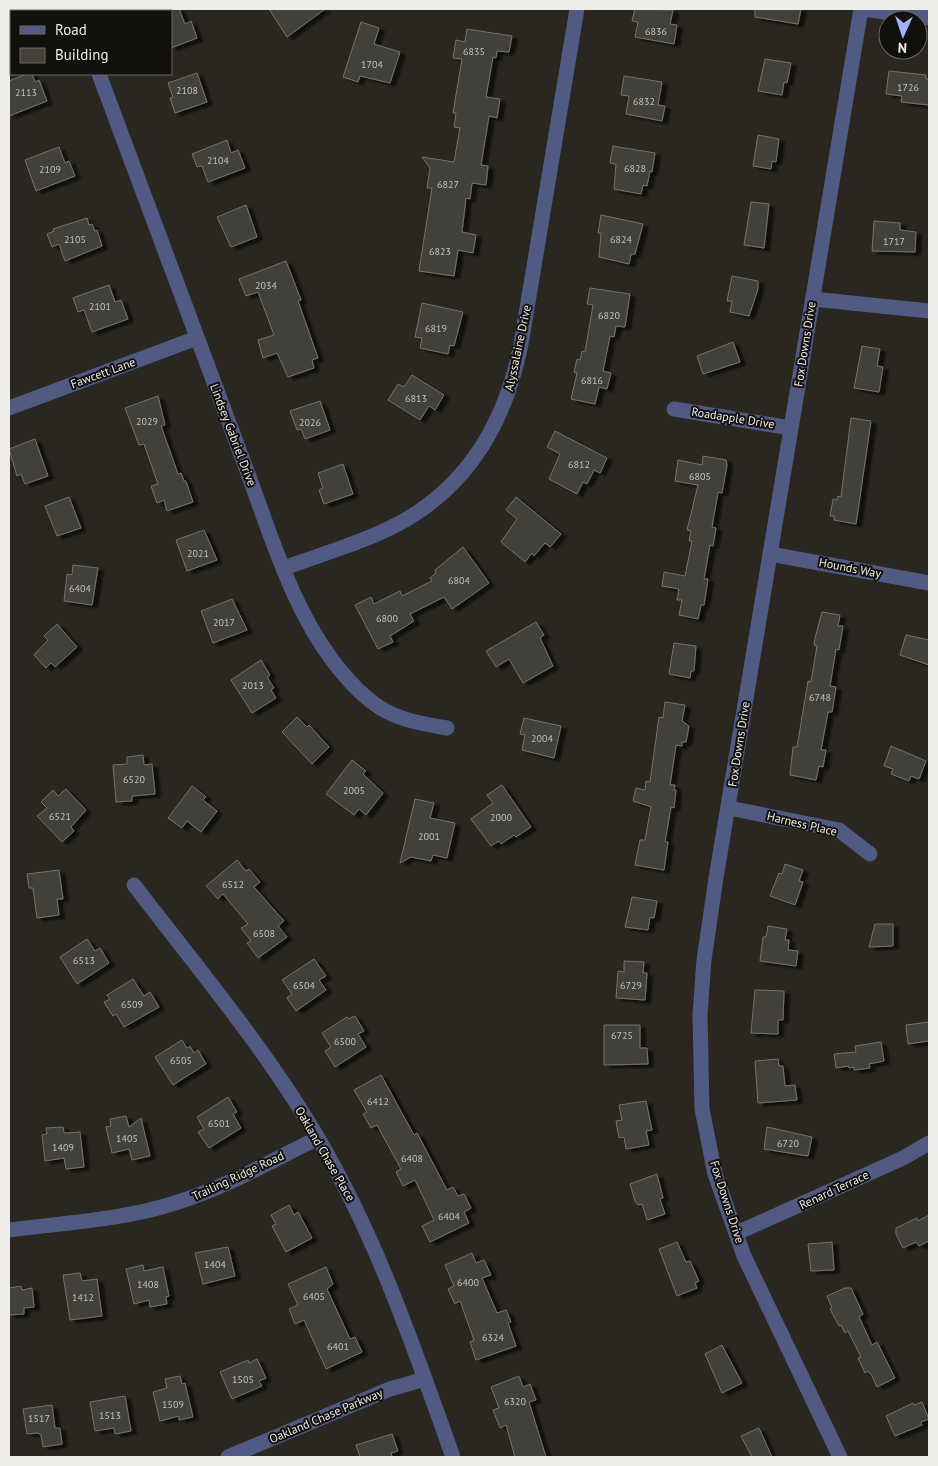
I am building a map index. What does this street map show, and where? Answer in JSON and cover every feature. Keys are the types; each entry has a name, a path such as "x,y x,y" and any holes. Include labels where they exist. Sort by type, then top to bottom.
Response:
{"street":[{"name":"Alyssalaine Drive","path":"284,568 378,534 419,510 440,495 473,460 499,418 514,379 521,344 577,9"},
{"path":"862,9 929,18"},
{"name":"Fox Downs Drive","path":"840,1457 744,1256 738,1232 715,1174 702,1109 700,1033 704,960 862,9"},
{"name":"Lindsey Gabriel Drive","path":"99,75 284,568 315,634 345,676 359,691 392,715 407,721 447,728"},
{"path":"813,299 929,311"},
{"name":"Fawcett Lane","path":"9,408 197,338"},
{"name":"Roadapple Drive","path":"674,409 791,428"},
{"name":"Hounds Way","path":"770,554 929,583"},
{"name":"Harness Place","path":"729,808 839,830 870,854"},
{"name":"Oakland Chase Place","path":"134,885 239,1022 284,1085 318,1138 371,1239 394,1294 453,1457"},
{"name":"Trailing Ridge Road","path":"9,1230 123,1216 175,1203 214,1190 318,1138"},
{"name":"Renard Terrace","path":"738,1232 894,1162 929,1143"},
{"name":"Oakland Chase Parkway","path":"228,1457 390,1389 425,1379"}],"building":[{"path":"179,9 185,24 191,21 197,38 172,48 171,10"},
{"path":"269,9 325,9 287,37"},
{"path":"635,9 673,10 670,24 677,25 674,44 635,37 638,22 632,21"},
{"path":"755,9 801,9 798,24 755,17"},
{"path":"361,22 379,28 374,44 400,52 390,83 360,76 358,82 343,77"},
{"path":"467,29 512,36 509,52 497,51 496,58 493,57 486,97 500,99 497,118 489,116 481,165 488,166 486,185 472,183 470,199 466,198 462,232 476,235 473,253 458,250 454,276 419,271 432,188 427,188 430,168 422,157 454,162 460,128 454,127 456,113 453,113 462,59 453,58 456,40 465,42"},
{"path":"765,59 791,63 787,83 784,82 782,95 758,91"},
{"path":"889,71 926,75 926,79 929,79 929,105 901,102 902,96 886,94"},
{"path":"197,73 207,102 175,113 170,98 173,97 168,83"},
{"path":"24,75 32,75 35,82 39,80 47,101 9,116 9,81"},
{"path":"624,76 662,82 658,105 665,106 662,121 626,114 629,96 621,95"},
{"path":"758,135 779,139 776,162 772,161 771,169 753,166"},
{"path":"227,140 231,153 238,150 245,168 208,182 202,166 197,167 192,154"},
{"path":"613,146 655,153 652,172 650,171 647,186 643,185 641,194 614,189 616,164 610,163"},
{"path":"59,147 65,163 69,161 75,176 36,191 25,160"},
{"path":"751,202 769,204 764,248 744,245"},
{"path":"246,205 257,237 231,247 217,217"},
{"path":"601,215 643,224 635,254 631,254 629,264 599,257 601,233 598,233"},
{"path":"87,218 89,225 92,224 95,231 97,230 102,246 65,261 59,244 52,247 47,234 54,231 53,229"},
{"path":"874,221 900,223 900,230 916,232 915,252 872,251"},
{"path":"286,261 301,300 298,301 318,358 312,360 314,368 288,377 277,353 263,358 258,340 274,335 258,292 246,296 239,279"},
{"path":"732,276 758,281 758,289 749,316 730,312 732,301 727,301"},
{"path":"109,285 115,302 121,300 128,319 92,332 84,310 78,312 73,298"},
{"path":"590,288 630,294 625,327 616,326 614,337 610,336 603,371 611,373 607,389 599,387 595,404 571,399 577,373 574,372 577,359 580,360 582,351 585,352 593,305 587,304"},
{"path":"422,303 463,312 454,346 450,345 448,354 420,348 422,338 415,337"},
{"path":"733,342 740,362 703,374 697,356"},
{"path":"862,346 880,349 877,366 883,367 879,392 854,388"},
{"path":"412,375 444,395 435,410 429,406 420,420 388,400 398,384 404,387"},
{"path":"158,396 165,425 161,426 178,474 181,473 184,481 186,481 193,502 167,511 164,500 157,503 151,486 158,484 144,444 139,445 125,408"},
{"path":"320,401 330,430 305,439 301,429 297,430 290,411"},
{"path":"851,418 871,421 856,524 834,520 834,516 830,516 833,499 837,500 838,496 841,497"},
{"path":"555,431 607,458 600,473 594,470 587,484 583,482 577,494 549,479 560,454 547,447"},
{"path":"35,439 48,476 25,484 21,474 17,476 9,449"},
{"path":"703,456 726,460 727,465 722,493 718,492 712,527 716,528 713,546 710,545 704,579 708,579 704,605 701,605 698,619 679,615 682,600 677,600 679,589 662,586 664,572 685,576 692,541 689,541 691,531 687,530 698,485 675,481 678,460 702,465"},
{"path":"343,464 353,494 324,504 319,490 323,488 318,473"},
{"path":"69,497 81,528 57,536 45,506"},
{"path":"516,497 561,534 550,547 545,543 534,556 532,553 525,562 501,542 517,519 506,510"},
{"path":"204,530 217,560 187,571 176,540"},
{"path":"463,547 489,583 452,609 444,597 410,614 414,621 390,636 393,642 378,649 355,605 371,597 374,604 400,591 402,596 432,581 430,578 436,573 435,570"},
{"path":"73,565 98,568 92,605 64,601 67,574 72,575"},
{"path":"232,599 247,630 213,643 201,611"},
{"path":"822,612 840,615 838,626 843,626 839,650 836,649 830,686 836,687 832,712 828,712 821,750 826,750 823,767 819,766 816,780 790,775 793,747 797,747 808,681 811,682 817,646 814,645 815,638"},
{"path":"536,622 544,635 540,638 553,666 523,683 509,659 496,667 486,651"},
{"path":"57,624 77,647 55,667 51,663 46,668 34,655 48,640 44,636"},
{"path":"906,635 929,640 929,665 900,655"},
{"path":"674,643 696,646 694,671 691,671 690,678 669,674"},
{"path":"261,660 270,675 267,677 274,688 271,690 276,698 252,713 231,680"},
{"path":"665,702 685,705 682,721 689,726 686,742 682,742 682,746 676,745 670,785 675,785 674,790 676,790 674,808 671,807 665,842 668,842 664,870 635,865 640,840 645,840 651,807 633,801 636,788 645,790 646,781 650,782 659,717 663,718"},
{"path":"297,717 307,727 309,725 329,747 312,764 282,732"},
{"path":"524,718 561,726 554,758 522,750 525,735 520,734"},
{"path":"891,746 926,761 919,779 911,776 909,781 891,774 893,769 884,766"},
{"path":"143,755 144,765 152,764 155,794 132,796 132,801 116,802 113,765 127,764 127,757"},
{"path":"352,760 366,771 363,774 383,793 366,815 359,809 354,815 326,794"},
{"path":"502,785 531,827 516,837 514,835 501,844 499,841 491,846 471,819 493,803 487,795"},
{"path":"192,786 206,797 203,800 217,811 201,832 187,821 182,828 168,818"},
{"path":"66,789 86,810 71,827 74,831 62,842 37,816 47,808 41,802 53,790 58,796"},
{"path":"415,799 434,803 430,818 455,823 447,858 433,855 431,861 411,857 400,863"},
{"path":"237,860 246,871 249,869 260,882 254,887 284,921 278,926 287,937 258,958 247,943 251,941 241,928 248,924 223,894 218,899 206,886"},
{"path":"785,864 803,870 799,881 803,882 795,905 770,896 779,873 782,874"},
{"path":"59,870 63,899 57,899 59,915 37,918 33,888 29,888 27,874"},
{"path":"632,897 657,901 654,918 650,917 648,930 625,927"},
{"path":"875,924 893,924 893,946 869,947"},
{"path":"768,926 787,929 785,940 789,940 788,950 798,951 796,966 760,961 763,937 766,937"},
{"path":"87,939 95,951 100,948 109,963 77,984 60,957"},
{"path":"314,959 326,976 319,980 326,990 296,1011 287,998 292,994 282,980"},
{"path":"624,961 644,962 643,973 647,973 645,1000 616,998 618,971 624,972"},
{"path":"133,979 144,996 150,992 159,1007 124,1027 116,1014 113,1016 104,1002 110,999 107,995"},
{"path":"755,990 784,991 783,1020 778,1020 778,1034 751,1033"},
{"path":"355,1016 364,1031 358,1034 366,1047 335,1067 325,1051 331,1047 322,1033 347,1017 349,1019"},
{"path":"929,1022 929,1041 908,1044 906,1025"},
{"path":"604,1025 640,1025 640,1048 647,1048 648,1064 604,1065"},
{"path":"182,1040 187,1048 190,1046 194,1053 198,1050 206,1064 173,1085 155,1057"},
{"path":"881,1042 884,1061 869,1064 870,1068 854,1070 854,1067 849,1068 849,1066 836,1068 834,1054 856,1052 855,1046"},
{"path":"778,1059 779,1066 783,1066 785,1086 795,1085 797,1100 758,1103 755,1061"},
{"path":"381,1075 414,1135 417,1133 447,1190 453,1187 458,1196 464,1194 471,1208 464,1212 469,1223 430,1242 422,1226 434,1220 415,1180 403,1186 396,1172 401,1169 377,1125 371,1128 363,1114 367,1112 354,1090"},
{"path":"228,1097 237,1112 233,1114 241,1128 209,1148 198,1132 204,1129 197,1117"},
{"path":"646,1101 652,1130 646,1131 649,1145 626,1149 624,1137 619,1138 616,1121 622,1120 619,1105"},
{"path":"126,1116 129,1127 141,1118 150,1156 132,1160 129,1149 112,1153 106,1127 111,1126 110,1119"},
{"path":"63,1127 64,1133 80,1132 84,1167 66,1169 64,1158 45,1161 42,1135 47,1134 46,1128"},
{"path":"767,1127 812,1137 808,1156 764,1149"},
{"path":"657,1174 663,1198 660,1199 665,1214 647,1220 642,1204 638,1205 635,1201 630,1184"},
{"path":"289,1205 294,1215 298,1212 312,1238 286,1252 272,1226 276,1224 271,1215"},
{"path":"929,1215 929,1241 919,1246 916,1242 903,1248 896,1234 896,1228 917,1218 918,1221"},
{"path":"677,1242 686,1262 690,1261 699,1281 695,1283 697,1288 677,1296 659,1249"},
{"path":"832,1242 834,1270 811,1271 808,1244"},
{"path":"228,1247 235,1276 203,1284 195,1253"},
{"path":"472,1253 476,1263 484,1260 491,1275 482,1278 497,1313 506,1310 511,1322 508,1323 516,1346 476,1360 470,1342 474,1340 460,1301 455,1304 448,1289 454,1286 445,1265"},
{"path":"143,1265 144,1271 163,1267 169,1296 166,1297 167,1304 150,1307 149,1300 134,1304 126,1269"},
{"path":"326,1267 333,1284 327,1289 350,1339 355,1337 362,1352 326,1369 304,1320 295,1324 289,1309 298,1305 288,1284"},
{"path":"80,1273 82,1281 97,1279 102,1316 70,1320 63,1275"},
{"path":"21,1286 22,1290 32,1288 34,1307 24,1308 24,1314 9,1315 9,1288"},
{"path":"845,1288 851,1288 863,1314 859,1317 872,1345 877,1342 895,1378 877,1387 868,1371 865,1373 858,1358 861,1357 848,1331 845,1333 841,1325 839,1326 830,1309 832,1308 827,1296"},
{"path":"722,1345 742,1383 722,1393 705,1354"},
{"path":"257,1359 266,1378 259,1381 262,1386 232,1399 220,1372 248,1360 249,1363"},
{"path":"180,1376 182,1384 185,1383 193,1417 179,1420 179,1416 160,1421 153,1392 167,1388 165,1379"},
{"path":"519,1376 523,1387 530,1384 536,1400 529,1402 546,1457 515,1457 506,1425 500,1428 493,1410 499,1408 491,1387"},
{"path":"125,1396 131,1431 115,1434 114,1428 95,1431 90,1402"},
{"path":"922,1402 929,1419 921,1422 922,1425 895,1436 886,1416 913,1403 914,1405"},
{"path":"52,1405 55,1428 60,1428 62,1444 43,1447 41,1435 38,1433 27,1434 23,1409"},
{"path":"759,1428 772,1457 752,1457 741,1436"},
{"path":"392,1434 398,1451 391,1453 392,1457 360,1457 356,1445"}]}
